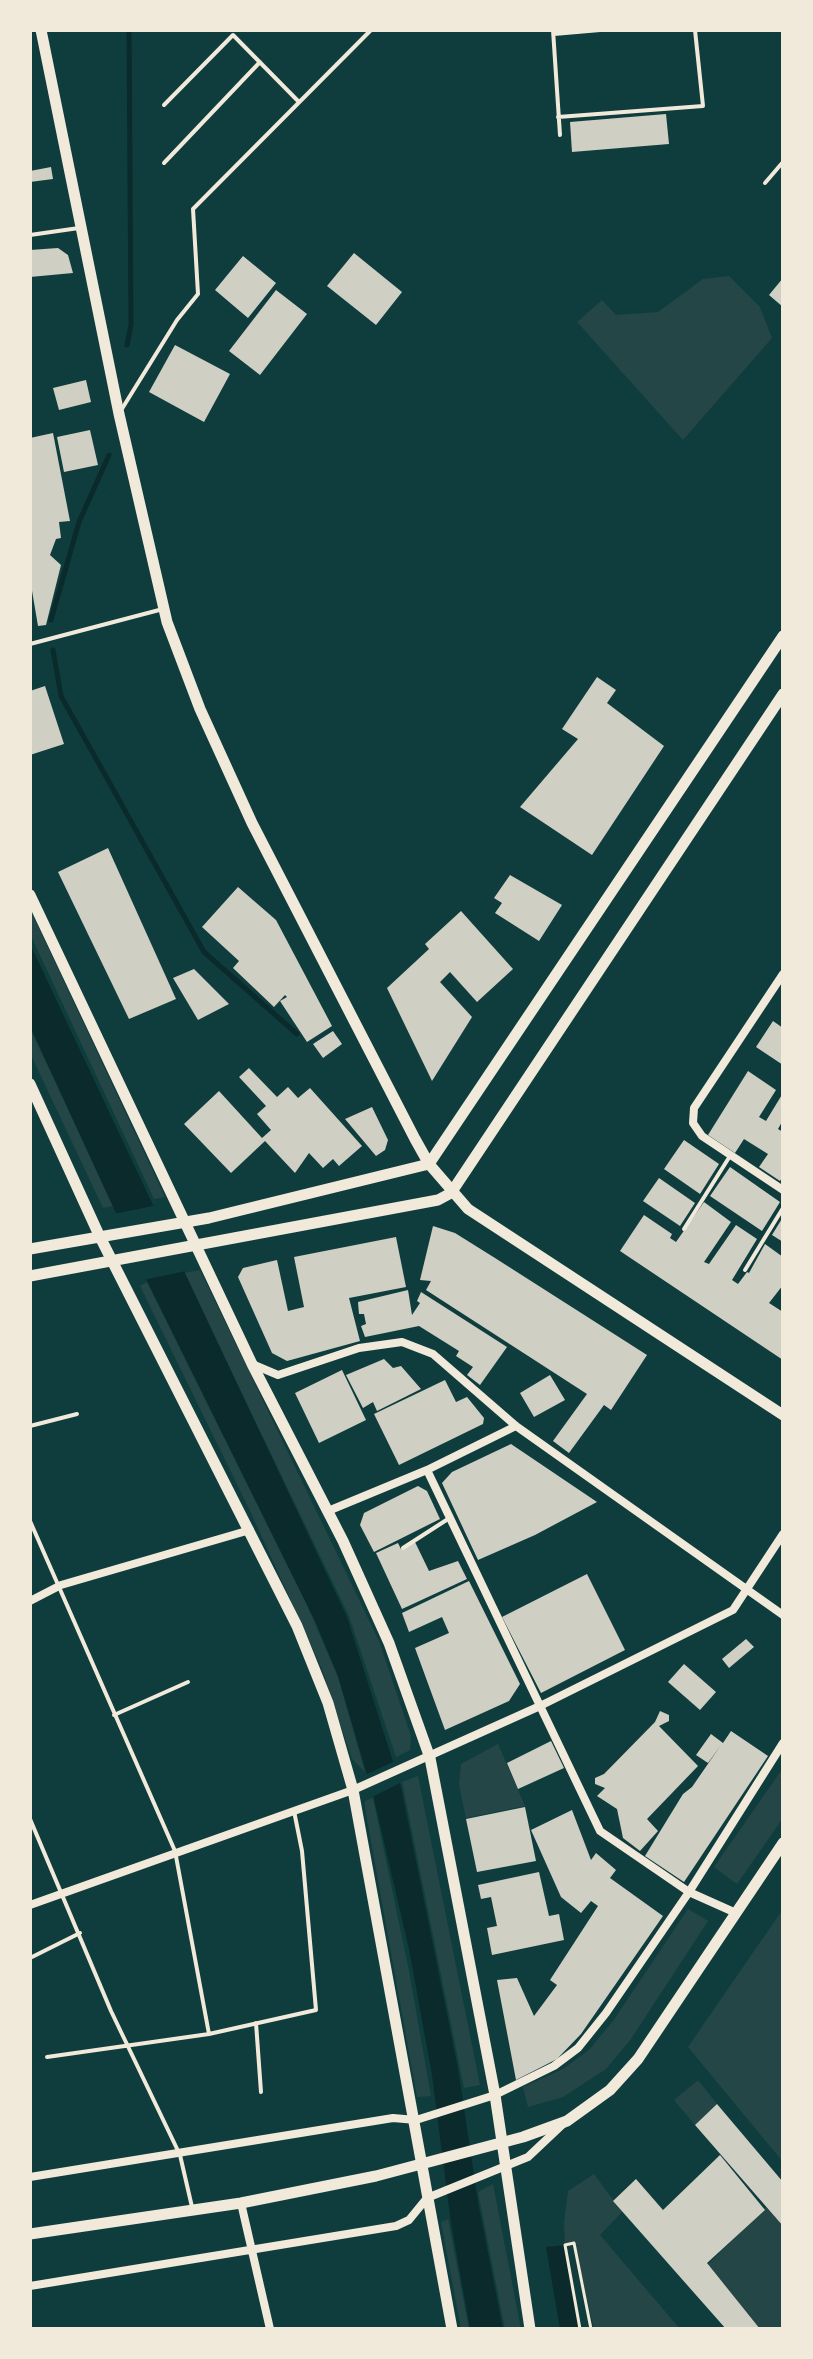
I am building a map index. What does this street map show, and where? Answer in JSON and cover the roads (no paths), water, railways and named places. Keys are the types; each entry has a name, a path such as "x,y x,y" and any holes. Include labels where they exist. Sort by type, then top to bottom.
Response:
{"street":[{"path":"41,30 119,414 163,609 200,709 252,823 429,1164 468,1209 783,1415"},
{"path":"30,1249 183,1222 377,1179 429,1164 783,636"},
{"path":"30,1276 438,1200 451,1193 783,694"},
{"path":"30,895 195,1247 328,1511 389,1643 430,1758 495,2095 530,2329"},
{"path":"783,974 694,1108 693,1123 702,1136 783,1190"},
{"path":"30,1084 99,1235 250,1530 314,1666 353,1790 452,2329"},
{"path":"252,1364 278,1375 359,1348 402,1342 433,1354 516,1426 783,1615"},
{"path":"328,1511 427,1470 516,1426"},
{"path":"427,1470 600,1831 689,1892 736,1913"},
{"path":"30,1601 61,1585 250,1530"},
{"path":"30,1905 353,1790 540,1706 733,1610 783,1534"},
{"path":"30,2177 393,2118 416,2120 495,2095 554,2066 578,2048 689,1892 783,1743"},
{"path":"30,2286 396,2226 409,2220 427,2198 528,2157 567,2121 610,2090 638,2059 783,1843"},
{"path":"30,2234 241,2203 423,2165 567,2121"},
{"path":"241,2203 270,2329"}],"lane":[{"path":"119,414 177,320 198,294 193,209 371,30"},
{"path":"560,135 554,32 600,30"},
{"path":"558,117 703,106 695,30"},
{"path":"164,105 233,35 299,102"},
{"path":"164,163 260,62"},
{"path":"765,183 783,162"},
{"path":"30,235 80,227"},
{"path":"30,644 163,609"},
{"path":"684,1229 730,1156"},
{"path":"745,1270 783,1208"},
{"path":"30,1426 77,1414"},
{"path":"403,1548 449,1517"},
{"path":"30,1521 61,1585 114,1715 175,1851 209,2034"},
{"path":"114,1715 188,1682"},
{"path":"47,2057 209,2034 316,2010 302,1851 294,1811"},
{"path":"30,1819 128,2046 180,2155 193,2209"},
{"path":"30,1958 80,1933"},
{"path":"256,2023 261,2092"}],"waterway":[{"path":"127,345 131,325 129,30"},
{"path":"51,620 79,522 109,455"},
{"path":"53,650 61,696 204,952 297,1034"}]}
